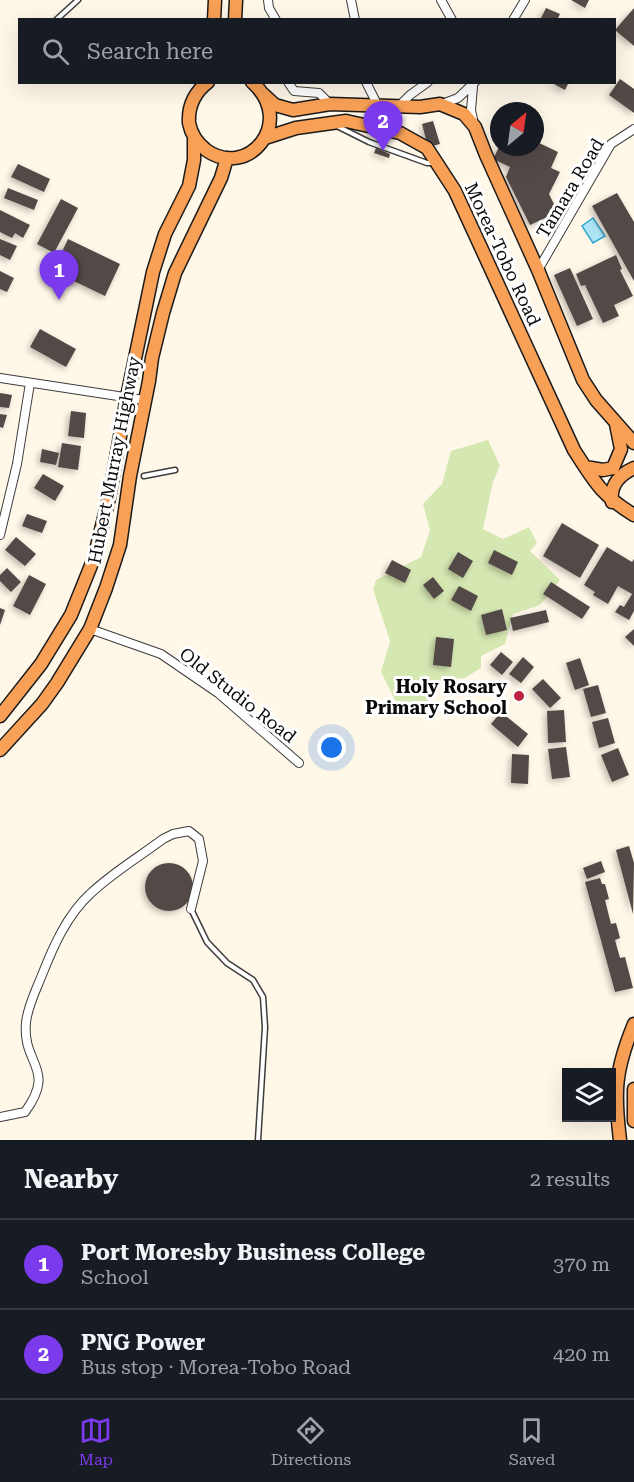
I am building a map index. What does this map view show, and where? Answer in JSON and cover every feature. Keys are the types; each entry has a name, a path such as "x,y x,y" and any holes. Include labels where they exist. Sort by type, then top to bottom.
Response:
{"highway":[{"path":"213,18 215,0"},
{"path":"235,18 236,0"},
{"path":"254,84 275,105 293,110 330,104 420,107 440,104 464,114 475,127"},
{"name":"Hubert Murray Highway","path":"0,716 41,664 71,615 94,558 109,498 153,272 165,234 189,186 195,160 194,138 189,115 191,104 199,88"},
{"path":"263,94 271,116 265,138"},
{"name":"Morea-Tobo Road","path":"227,158 249,153 265,138 296,128 346,122 400,133 427,148 465,212 574,450 598,486 612,502 634,515"},
{"name":"Morea-Tobo Road","path":"475,127 583,380 596,400 634,443"},
{"path":"194,138 208,152 227,158"},
{"name":"Hubert Murray Highway","path":"0,750 42,704 90,629 120,544 125,499 152,358 175,273 221,178 227,158"},
{"path":"585,466 603,471 613,468 621,449 616,422"},
{"path":"612,502 613,486 625,472 634,468"},
{"path":"620,1140 615,1092 618,1069 634,1024"},
{"path":"634,1089 634,1121"}],"street":[{"path":"268,0 269,8 275,18"},
{"path":"351,0 355,18"},
{"path":"441,0 451,18"},
{"path":"514,18 525,0"},
{"path":"289,84 294,91 318,93 330,104"},
{"path":"367,84 376,104"},
{"path":"399,106 425,84"},
{"path":"440,104 458,98 474,85"},
{"path":"474,85 471,110 475,127"},
{"name":"Tamara Road","path":"538,270 611,144 634,129"},
{"path":"0,378 144,400"},
{"path":"0,535 17,464 30,383"},
{"name":"Old Studio Road","path":"90,629 161,654 218,693 299,763"},
{"path":"0,1117 25,1112 34,1100 39,1087 39,1074 26,1044 26,1021 54,945 69,920 89,895 163,839 173,834 189,831 199,839 203,861 191,909"}],"lane":[{"path":"58,18 78,0"},
{"path":"332,123 369,142 427,163 438,164"},
{"path":"144,476 175,470"},
{"path":"191,909 207,942 227,963 253,980 263,997 265,1027 258,1140"}],"green space":[{"path":"488,440 500,466 493,482 483,529 503,539 529,527 537,543 530,551 560,580 540,605 513,614 505,644 481,656 481,668 465,678 444,680 426,703 399,708 381,672 390,641 373,589 376,580 421,557 430,530 423,504 442,484 451,451"}],"water":[{"path":"593,218 605,236 593,243 582,226"}],"building":[{"path":"571,0 589,0 585,8"},
{"path":"546,8 560,14 558,18 541,18"},
{"path":"634,8 634,46 616,29"},
{"path":"620,79 634,89 634,113 609,95"},
{"path":"554,84 568,84 565,90"},
{"path":"433,121 440,144 428,147 422,124"},
{"path":"544,145 558,152 551,168 560,172 549,194 558,212 530,225 506,177 510,167 493,159 494,156 544,156"},
{"path":"376,148 390,154 389,158 374,153"},
{"path":"18,164 50,179 44,192 11,177"},
{"path":"8,188 38,200 34,210 4,198"},
{"path":"617,193 634,222 634,281 592,206"},
{"path":"61,199 78,208 54,253 37,244"},
{"path":"0,210 30,225 23,238 15,233 12,238 0,232"},
{"path":"0,239 17,246 10,260 0,255"},
{"path":"68,239 120,264 105,296 53,271"},
{"path":"616,255 622,269 620,270 633,296 614,305 619,316 603,323 585,285 581,286 576,274"},
{"path":"570,268 593,319 577,326 554,275"},
{"path":"0,271 14,278 7,292 0,289"},
{"path":"40,329 76,349 66,367 30,347"},
{"path":"0,393 12,395 9,408 0,407"},
{"path":"71,411 86,413 84,438 68,436"},
{"path":"0,414 7,415 3,428 0,427"},
{"path":"62,443 81,446 78,470 58,467"},
{"path":"42,449 59,453 56,465 40,462"},
{"path":"43,474 64,486 55,501 34,488"},
{"path":"27,514 47,521 42,533 22,526"},
{"path":"562,523 599,545 580,578 543,556"},
{"path":"16,537 36,554 25,566 5,550"},
{"path":"607,547 632,562 634,559 634,611 629,620 615,612 620,605 624,607 632,594 618,586 608,604 593,595 595,592 584,585"},
{"path":"494,550 518,562 512,575 488,563"},
{"path":"458,552 473,561 463,578 448,569"},
{"path":"392,560 411,570 405,583 385,573"},
{"path":"7,568 21,582 11,592 0,581 0,575"},
{"path":"29,575 46,584 30,615 13,606"},
{"path":"433,577 444,591 434,599 423,585"},
{"path":"551,582 590,607 582,619 543,594"},
{"path":"459,586 478,596 471,611 451,600"},
{"path":"0,608 5,610 0,625"},
{"path":"502,609 507,630 486,635 481,615"},
{"path":"546,610 549,622 513,631 510,618"},
{"path":"634,629 634,646 625,637"},
{"path":"436,637 454,639 451,667 433,665"},
{"path":"501,652 513,662 502,675 490,665"},
{"path":"523,657 534,667 521,683 509,674"},
{"path":"580,658 589,685 575,690 566,663"},
{"path":"543,679 561,698 550,708 532,689"},
{"path":"598,685 606,713 591,717 583,689"},
{"path":"564,710 566,742 548,743 547,711"},
{"path":"501,712 528,734 518,747 491,724"},
{"path":"608,718 615,743 599,748 592,722"},
{"path":"566,747 570,777 552,779 548,749"},
{"path":"618,748 629,775 612,782 601,755"},
{"path":"512,754 529,755 528,784 511,783"},
{"path":"629,846 634,863 633,914 616,850"},
{"path":"601,861 605,872 587,879 583,868"},
{"path":"169,863 186,870 193,887 186,904 169,911 152,904 145,887 152,870"},
{"path":"600,878 602,884 605,884 609,899 605,900 611,924 616,923 620,938 615,940 620,958 625,957 633,988 615,992 585,882"}],"place":[{"name":"PNG Power","path":"383,151"},
{"name":"Port Moresby Business College","path":"59,300"},
{"name":"Holy Rosary Primary School","path":"519,696"}]}
